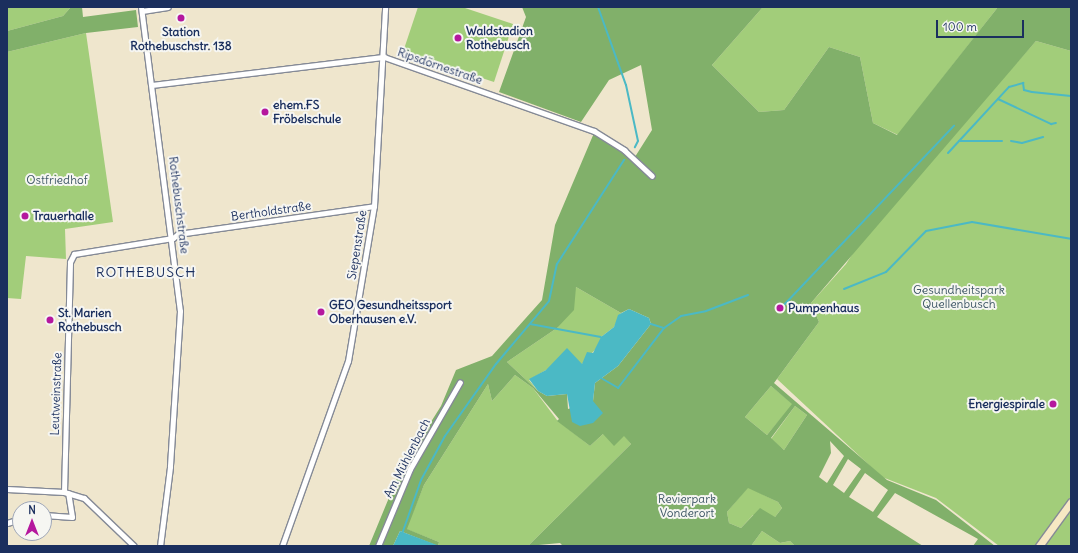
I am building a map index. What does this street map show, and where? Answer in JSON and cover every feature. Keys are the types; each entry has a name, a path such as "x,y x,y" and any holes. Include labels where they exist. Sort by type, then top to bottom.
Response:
{"main road":[{"path":"1038,546 1071,502"}],"street":[{"name":"Rothebuschstraße","path":"160,546 170,467 180,319 173,238 141,9 168,7"},
{"name":"Siepenstraße","path":"282,546 348,361 374,206 384,57 385,7"},
{"name":"Ripsdörnestraße","path":"152,85 384,57 594,131 624,150 652,176"},
{"name":"Bertholdstraße","path":"173,238 178,234 374,206"},
{"name":"Leutweinstraße","path":"66,493 72,256 81,250 173,238"},
{"name":"Am Mühlenbach","path":"378,546 410,468 460,382"},
{"path":"7,489 66,493 97,508 134,546"},
{"path":"52,516 72,517 66,493"}],"green space":[{"path":"7,7 71,7 63,16 7,31"},
{"path":"71,7 82,7 83,17 136,10 138,27 86,33 7,52 7,31 63,16"},
{"name":"Waldstadion Rothebusch","path":"418,7 462,7 513,24 494,82 403,52"},
{"name":"Revierpark Vonderort","path":"522,7 763,7 712,65 759,112 784,110 829,47 860,57 873,123 897,135 998,7 1071,7 1071,51 1036,41 811,303 819,322 774,383 887,480 936,500 995,546 973,546 978,539 895,493 877,517 923,546 795,546 790,541 780,543 762,531 751,546 563,546 560,543 528,546 631,444 624,436 614,446 603,434 590,446 557,421 559,419 533,388 515,375 492,401 488,384 424,485 407,529 439,542 438,546 400,531 393,546 369,546 400,471 441,406 456,370 492,356 542,300 555,225 594,133 633,160 652,130 641,65 609,80 581,122 499,92 526,17","holes":["576,287 621,313 629,309 649,318 651,324 618,366 595,383 593,401 568,409 567,394 547,396 538,391 507,362 557,328 574,310","771,386 792,404 767,435 745,417","795,406 807,415 784,450 771,438","830,441 844,456 827,483 819,477 831,453","848,459 861,469 844,493 833,485","865,473 888,490 873,512 849,497","748,488 778,502 782,508 775,517 760,508 741,528 729,523 727,512"]},
{"path":"763,7 998,7 898,135 873,123 860,57 829,47 784,110 759,112 712,65"},
{"name":"Ostfriedhof","path":"86,33 113,222 65,229 66,259 26,256 21,299 7,298 7,52"},
{"name":"Gesundheitspark Quellenbusch","path":"1036,41 1071,51 1071,546 999,546 936,498 882,477 777,379 819,322 811,303 846,264 866,233"},
{"path":"576,287 621,313 614,327 601,337 602,342 582,364 546,370 529,380 538,391 507,362 557,328"},
{"path":"515,375 533,388 557,420 590,446 603,434 624,435 631,444 528,546 438,546 439,542 406,529 424,485 488,384 492,401"},
{"path":"771,386 793,404 767,435 745,417"},
{"path":"795,406 807,415 784,450 771,439"},
{"path":"748,487 778,502 782,508 775,517 753,515 741,528 729,523 727,512"},
{"path":"762,531 780,543 790,541 795,546 751,546"}],"water":[{"path":"629,309 649,318 651,324 618,366 595,383 593,401 603,413 593,423 580,426 572,422 567,394 547,396 538,391 529,379 546,370 567,348 582,364 587,352 593,353 601,337 614,327 618,315"},
{"path":"400,531 437,545 393,546"}],"waterway":[{"path":"598,7 626,85 638,141 635,147"},
{"path":"948,153 1009,87 1023,83 1024,90 1071,96"},
{"path":"998,99 1051,124 1056,123"},
{"path":"782,307 954,126"},
{"path":"1011,141 1022,143 1043,137"},
{"path":"959,141 1002,141"},
{"path":"402,534 421,480 445,436 496,364 549,301 557,264 624,160"},
{"path":"844,289 886,272 926,231 972,222 1071,239"},
{"path":"651,324 664,328 681,316 706,311 748,295"},
{"path":"530,324 601,337"},
{"path":"601,378 618,388 664,328"}],"place":[{"name":"Station Rothebuschstr. 138","path":"181,18"},
{"name":"Waldstadion Rothebusch","path":"458,38"},
{"name":"ehem.FS Fröbelschule","path":"265,112"},
{"name":"Trauerhalle","path":"25,216"},
{"name":"Pumpenhaus","path":"780,308"},
{"name":"GEO Gesundheitssport Oberhausen e.V.","path":"321,312"},
{"name":"St. Marien Rothebusch","path":"50,320"},
{"name":"Energiespirale","path":"1053,404"}],"district":[{"name":"ROTHEBUSCH","path":"146,272"}]}
